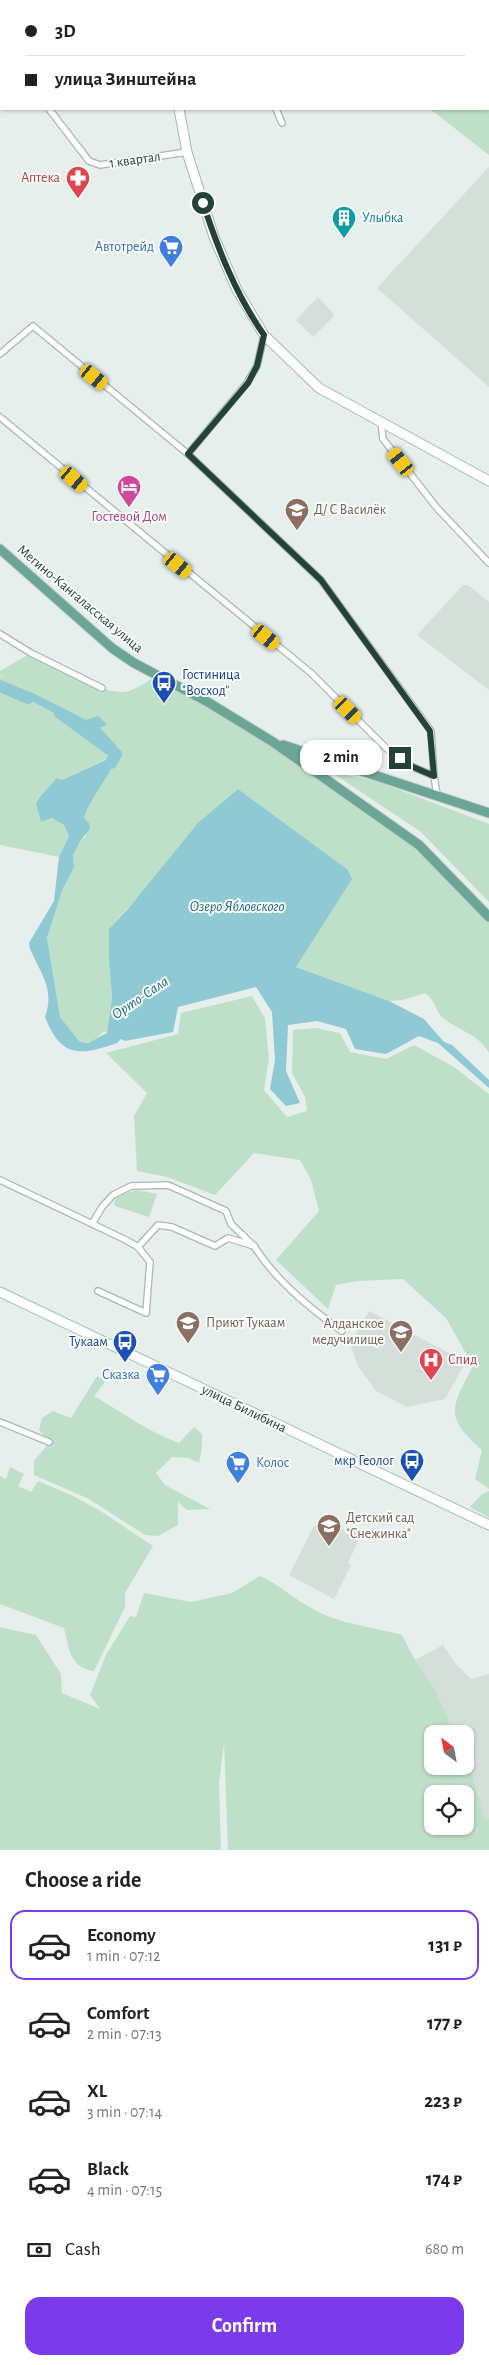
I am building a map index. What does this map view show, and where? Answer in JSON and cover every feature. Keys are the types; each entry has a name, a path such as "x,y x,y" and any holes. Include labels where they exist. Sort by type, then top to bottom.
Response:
{"main road":[{"name":"Мегино-Кангаласская улица","path":"0,549 112,648 134,663 206,701 273,742 419,846 489,917"},
{"name":"Мегино-Кангаласская улица","path":"273,742 489,813"}],"street":[{"name":"1 квартал","path":"50,110 54,119 89,162 100,165 187,152"},
{"path":"179,110 187,152 214,237 238,290 264,335 318,388 381,420 489,481"},
{"path":"276,110 282,123"},
{"path":"0,354 33,326 188,454 321,580 430,731 437,795"},
{"path":"188,454 248,383 257,366 264,335"},
{"path":"0,417 311,673 386,748 413,767 434,776"},
{"path":"381,420 383,440 437,508 489,563"},
{"path":"0,634 31,653 102,688"},
{"path":"0,1180 138,1247 150,1262 146,1313 98,1291"},
{"path":"92,1224 102,1207 113,1195 131,1186 168,1185 226,1211 230,1224 254,1246 265,1264 315,1312 342,1331"},
{"path":"138,1247 158,1225 172,1227 215,1246 228,1238 254,1246"},
{"name":"улица Билибина","path":"0,1292 489,1525"},
{"path":"0,1422 49,1442"}],"shaded area":[{"path":"489,167 489,387 377,288"},
{"path":"318,297 335,315 313,337 296,320"},
{"path":"463,585 468,585 489,602 489,690 417,635"},
{"name":"Алданское медучилище","path":"369,1311 466,1362 445,1399 407,1407 376,1391 358,1366 350,1344"},
{"name":"Детский сад \"Снежинка\"","path":"314,1526 363,1531 348,1563 351,1565 334,1599 289,1575"},
{"path":"443,1645 456,1664 471,1679 489,1674 489,1818 485,1819 472,1775 474,1775 474,1725 450,1725 415,1660"}],"green space":[{"path":"431,110 489,110 489,155"},
{"path":"31,653 79,679 107,690 129,691 156,676 206,701 419,845 489,917 489,1053 480,1041 443,1018 432,1000 425,993 403,1000 389,1001 296,967 347,869 238,789 109,929 112,998 107,1033 104,1031 91,1042 80,1042 60,1017 47,938 62,891 74,867 73,856 80,841 86,836 84,818 86,809 103,783 115,755 62,780 56,778 40,797 38,813 41,822 52,818 64,825 69,836 59,857 0,845 0,676 5,677 0,675 0,671"},
{"path":"331,772 376,781 489,824 489,902 421,832"},
{"path":"252,996 265,1018 269,1059 264,1090 287,1117 307,1111 305,1097 292,1073 293,1030 316,1028 340,1033 350,1052 386,1059 414,1045 454,1067 489,1094 489,1489 475,1479 482,1450 461,1429 455,1411 460,1392 473,1366 446,1318 403,1279 357,1281 336,1285 328,1309 276,1260 319,1211 311,1180 300,1160 254,1153 215,1195 167,1177 137,1171 134,1116 147,1093 106,1053 178,1034 181,1013"},
{"path":"138,1190 157,1194 149,1217 115,1206 114,1202 119,1195"},
{"path":"97,1376 105,1382 94,1396 146,1428 179,1443 194,1427 202,1434 199,1463 188,1458 172,1457 156,1473 165,1485 210,1509 187,1510 178,1502 178,1525 158,1536 145,1535 89,1499 34,1475 34,1461 50,1442 39,1430 42,1418 53,1411 71,1418"},
{"path":"10,1467 24,1474 18,1486 31,1492 38,1481 71,1495 99,1510 153,1546 125,1593 125,1607 94,1671 86,1669 75,1662 69,1650 64,1628 0,1604 0,1476 6,1479"},
{"path":"489,1491 489,1518 470,1507 482,1494"},
{"path":"260,1576 306,1605 334,1619 402,1635 415,1660 435,1690 451,1725 424,1725 424,1775 472,1775 485,1819 489,1818 489,1850 228,1850 224,1743 219,1784 221,1850 0,1850 0,1627 36,1635 61,1674 62,1693 100,1709 90,1695 106,1655 130,1616 136,1617 144,1593 191,1602 232,1593"}],"water":[{"name":"Озеро Ябловского","path":"0,681 33,693 86,720 98,716 107,724 100,728 116,745 113,764 109,773 87,809 84,818 89,823 90,829 80,841 73,856 74,867 62,891 47,938 60,1017 80,1042 88,1043 107,1033 112,998 109,929 128,909 198,823 238,789 347,869 352,879 296,967 389,1001 424,1019 444,1042 452,1045 489,1080 489,1088 438,1043 419,1036 386,1054 355,1049 346,1029 317,1021 288,1025 286,1071 300,1103 286,1106 270,1089 275,1060 272,1012 256,987 178,1007 173,1032 125,1041 121,1039 117,1043 92,1050 73,1050 65,1047 51,1030 45,1017 48,1007 48,990 29,943 54,901 59,857 69,836 64,825 52,818 41,822 36,804 56,778 62,780 110,758 111,746 100,735 81,723 69,721 0,684"}],"waterway":[{"name":"Орто-Сала","path":"0,686 28,698"},
{"name":"Орто-Сала","path":"60,713 116,754 111,763"}],"place":[{"name":"Аптека","path":"78,199"},
{"name":"Улыбка","path":"344,239"},
{"name":"Автотрейд","path":"171,268"},
{"name":"Гостевой Дом","path":"129,508"},
{"name":"Д/ С Василёк","path":"297,531"},
{"name":"Гостиница \"Восход\"","path":"164,704"},
{"name":"Приют Тукаам","path":"188,1344"},
{"name":"Алданское медучилище","path":"401,1353"},
{"name":"Тукаам","path":"125,1363"},
{"name":"Спид","path":"431,1381"},
{"name":"Сказка","path":"158,1396"},
{"name":"мкр Геолог","path":"412,1482"},
{"name":"Колос","path":"238,1484"},
{"name":"Детский сад \"Снежинка\"","path":"329,1547"}],"route":[{"path":"203,203 214,237 238,290 264,335 257,366 248,383 188,454 321,580 430,731 434,776 413,767 400,758"}]}
